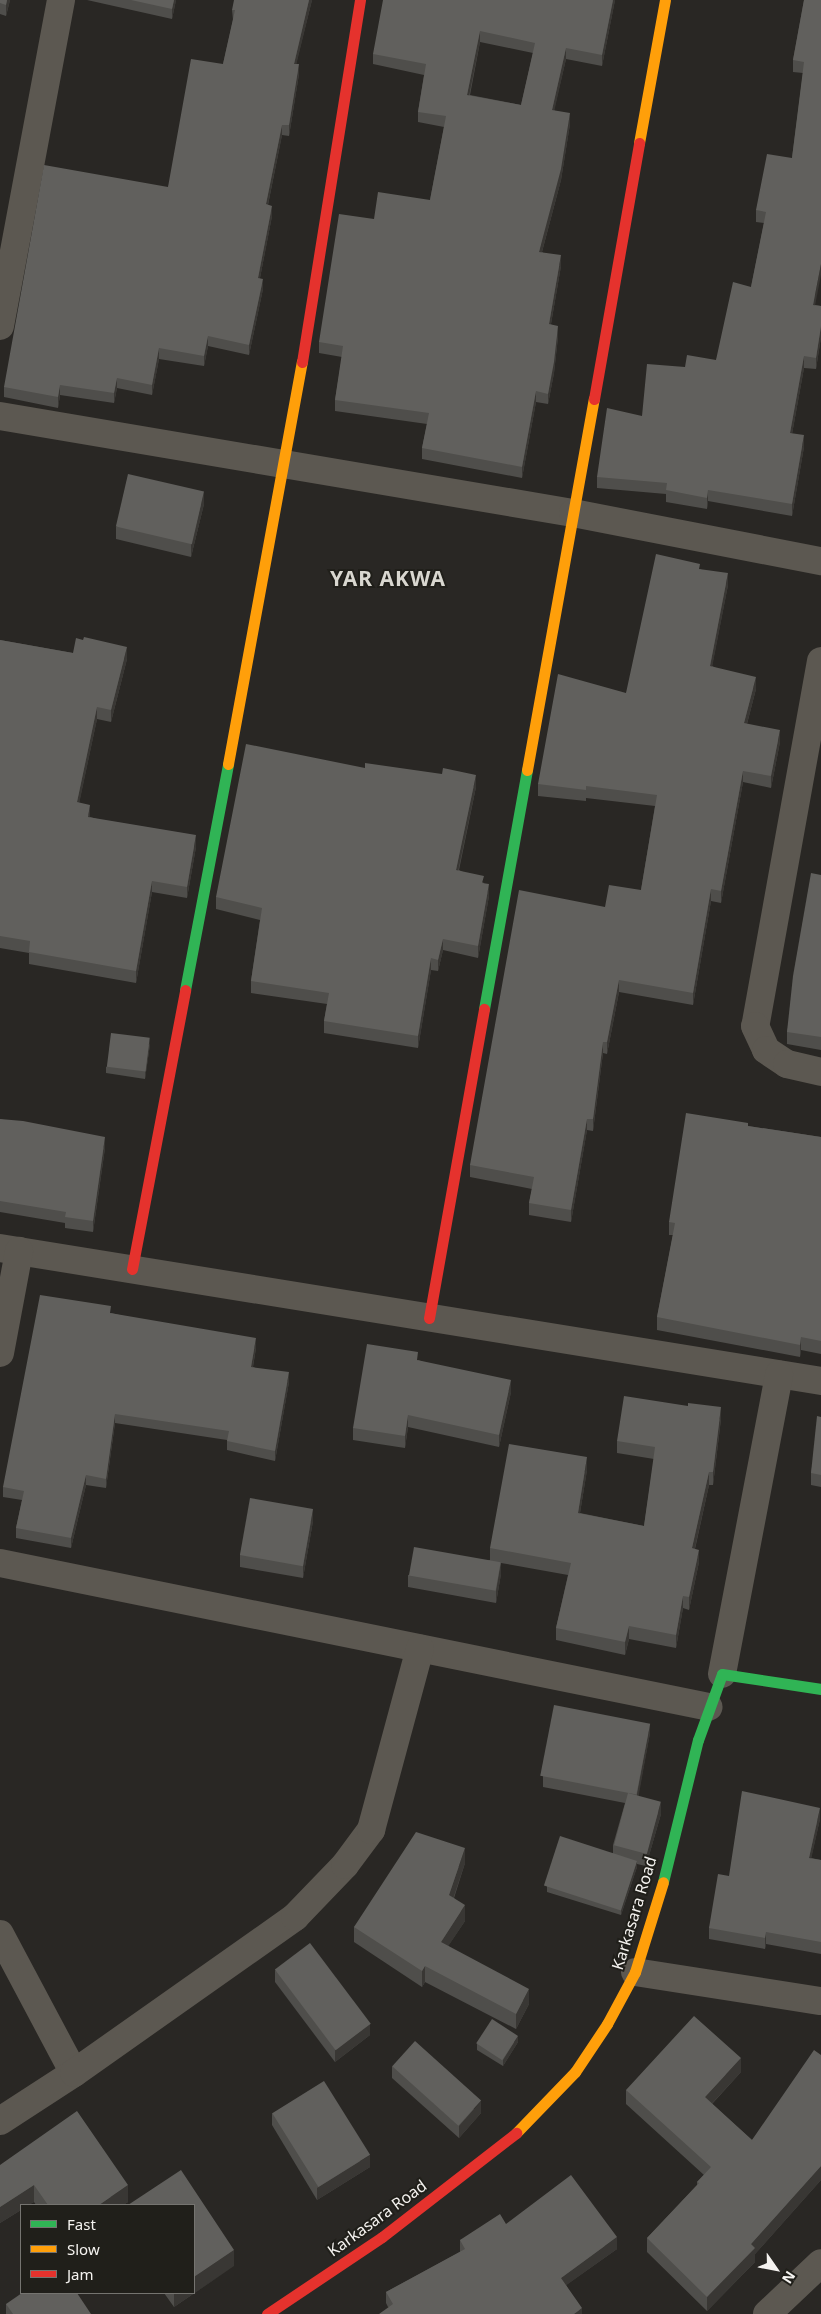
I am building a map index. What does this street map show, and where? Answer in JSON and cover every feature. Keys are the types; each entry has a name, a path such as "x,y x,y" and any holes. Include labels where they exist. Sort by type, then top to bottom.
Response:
{"street":[{"path":"0,326 61,0"},
{"path":"132,1269 285,464 360,0"},
{"path":"428,1318 665,0"},
{"path":"0,416 573,514 821,561"},
{"path":"821,660 813,756 755,1026 766,1050 787,1064 821,1072"},
{"path":"0,1353 9,1250 821,1381"},
{"path":"779,1374 722,1674 821,1689"},
{"path":"0,1563 709,1707"},
{"path":"0,2121 74,2073 295,1917 345,1865 372,1830 420,1648"},
{"name":"Karkasara Road","path":"267,2314 382,2238 514,2135 575,2072 607,2024 635,1972 659,1900 698,1740 722,1674"},
{"path":"0,1934 74,2073"},
{"path":"635,1972 821,2001"},
{"path":"767,2314 821,2263"}],"building":[{"path":"0,0 7,0 6,5 0,3"},
{"path":"131,0 174,0 172,9"},
{"path":"234,0 309,0 294,64 299,64 289,125 282,125 266,204 272,206 258,278 263,279 249,345 208,336 204,356 159,348 152,385 117,378 114,393 60,385 58,397 4,387 44,165 168,187 191,59 223,64 235,10 232,10"},
{"path":"383,0 613,0 602,55 566,48 552,110 570,113 561,169 539,252 561,255 549,324 558,326 548,394 536,391 522,467 422,448 429,413 335,400 343,346 319,342 339,214 374,219 378,192 430,200 446,116 418,112 426,64 373,54","holes":["480,31 535,43 521,105 467,95"]},
{"path":"804,0 821,0 821,264 813,305 821,306 821,326 816,358 804,356 790,433 804,435 792,504 708,490 707,498 666,490 667,483 597,477 607,408 642,416 647,364 685,367 687,355 716,360 733,282 751,287 766,212 756,210 767,154 792,158 804,62 793,60"},
{"path":"128,474 204,492 192,544 116,527"},
{"path":"656,554 700,564 699,569 728,573 710,666 756,677 744,723 780,730 771,776 743,771 721,891 711,889 693,993 619,980 607,1042 603,1042 593,1119 587,1119 571,1210 529,1203 534,1177 470,1165 519,890 605,907 609,885 641,890 657,795 586,786 586,790 538,784 558,674 626,693"},
{"path":"84,637 127,647 111,710 97,707 77,802 90,805 88,817 196,835 187,887 152,881 136,971 29,952 30,941 0,936 0,640 73,653 76,638 83,640"},
{"path":"246,744 365,768 365,763 442,774 443,768 476,775 456,870 484,876 482,883 489,884 478,946 443,939 438,960 431,958 418,1036 324,1021 329,993 251,981 262,908 216,897"},
{"path":"811,873 821,875 821,1037 787,1032 793,976"},
{"path":"111,1033 150,1038 146,1071 107,1067"},
{"path":"686,1113 748,1123 748,1126 821,1137 821,1341 801,1337 800,1345 657,1317 675,1223 669,1222"},
{"path":"0,1119 23,1121 105,1137 93,1221 65,1217 66,1212 0,1201"},
{"path":"40,1295 111,1306 110,1313 256,1338 251,1367 289,1372 275,1451 227,1441 229,1431 115,1414 106,1479 86,1475 71,1538 16,1528 24,1491 3,1487"},
{"path":"367,1344 418,1352 417,1360 511,1380 499,1435 408,1415 405,1436 353,1428"},
{"path":"624,1396 688,1406 688,1403 721,1407 713,1472 709,1472 692,1548 699,1550 689,1597 683,1596 676,1635 629,1626 625,1642 556,1628 571,1563 490,1548 509,1444 587,1457 578,1513 644,1526 655,1447 617,1441"},
{"path":"817,1416 821,1417 821,1475 811,1473"},
{"path":"250,1498 313,1509 303,1566 240,1555"},
{"path":"414,1547 501,1562 496,1591 409,1576"},
{"path":"554,1705 650,1724 636,1794 540,1776"},
{"path":"742,1791 820,1808 809,1858 821,1860 821,1942 766,1932 765,1938 709,1928 718,1874 729,1876"},
{"path":"628,1793 661,1802 647,1854 614,1845"},
{"path":"416,1832 465,1848 449,1895 465,1905 441,1942 529,1989 516,2014 425,1966 422,1971 354,1927"},
{"path":"560,1836 637,1861 621,1910 544,1885"},
{"path":"310,1943 371,2024 336,2050 275,1969"},
{"path":"694,2016 741,2058 705,2097 752,2140 814,2050 821,2055 821,2166 751,2244 755,2248 707,2297 647,2238 699,2183 697,2182 711,2167 626,2090"},
{"path":"492,2019 518,2036 502,2060 476,2043"},
{"path":"415,2041 481,2101 458,2126 392,2066"},
{"path":"324,2081 370,2155 318,2187 272,2113"},
{"path":"77,2111 128,2185 100,2204 47,2204 34,2185 0,2207 0,2165"},
{"path":"181,2170 234,2250 195,2276 195,2204 130,2204"},
{"path":"571,2175 617,2237 561,2278 582,2308 574,2314 379,2314 393,2304 386,2292 465,2249 460,2240 500,2214 506,2224"},
{"path":"21,2294 78,2294 91,2314 13,2314 6,2304"}],"traffic: fast":[{"path":"185,990 228,764"},
{"path":"484,1009 527,770"},
{"path":"663,1882 698,1740 722,1674 821,1689"}],"traffic: slow":[{"path":"639,143 665,0"},
{"path":"228,764 302,362"},
{"path":"527,770 594,399"},
{"path":"516,2133 575,2072 607,2024 635,1972 663,1882"}],"traffic: jam":[{"path":"302,362 360,0"},
{"path":"594,399 639,143"},
{"path":"132,1269 185,990"},
{"path":"429,1318 484,1009"},
{"path":"267,2314 382,2237 516,2133"}],"district":[{"name":"YAR AKWA","path":"388,578"}]}
